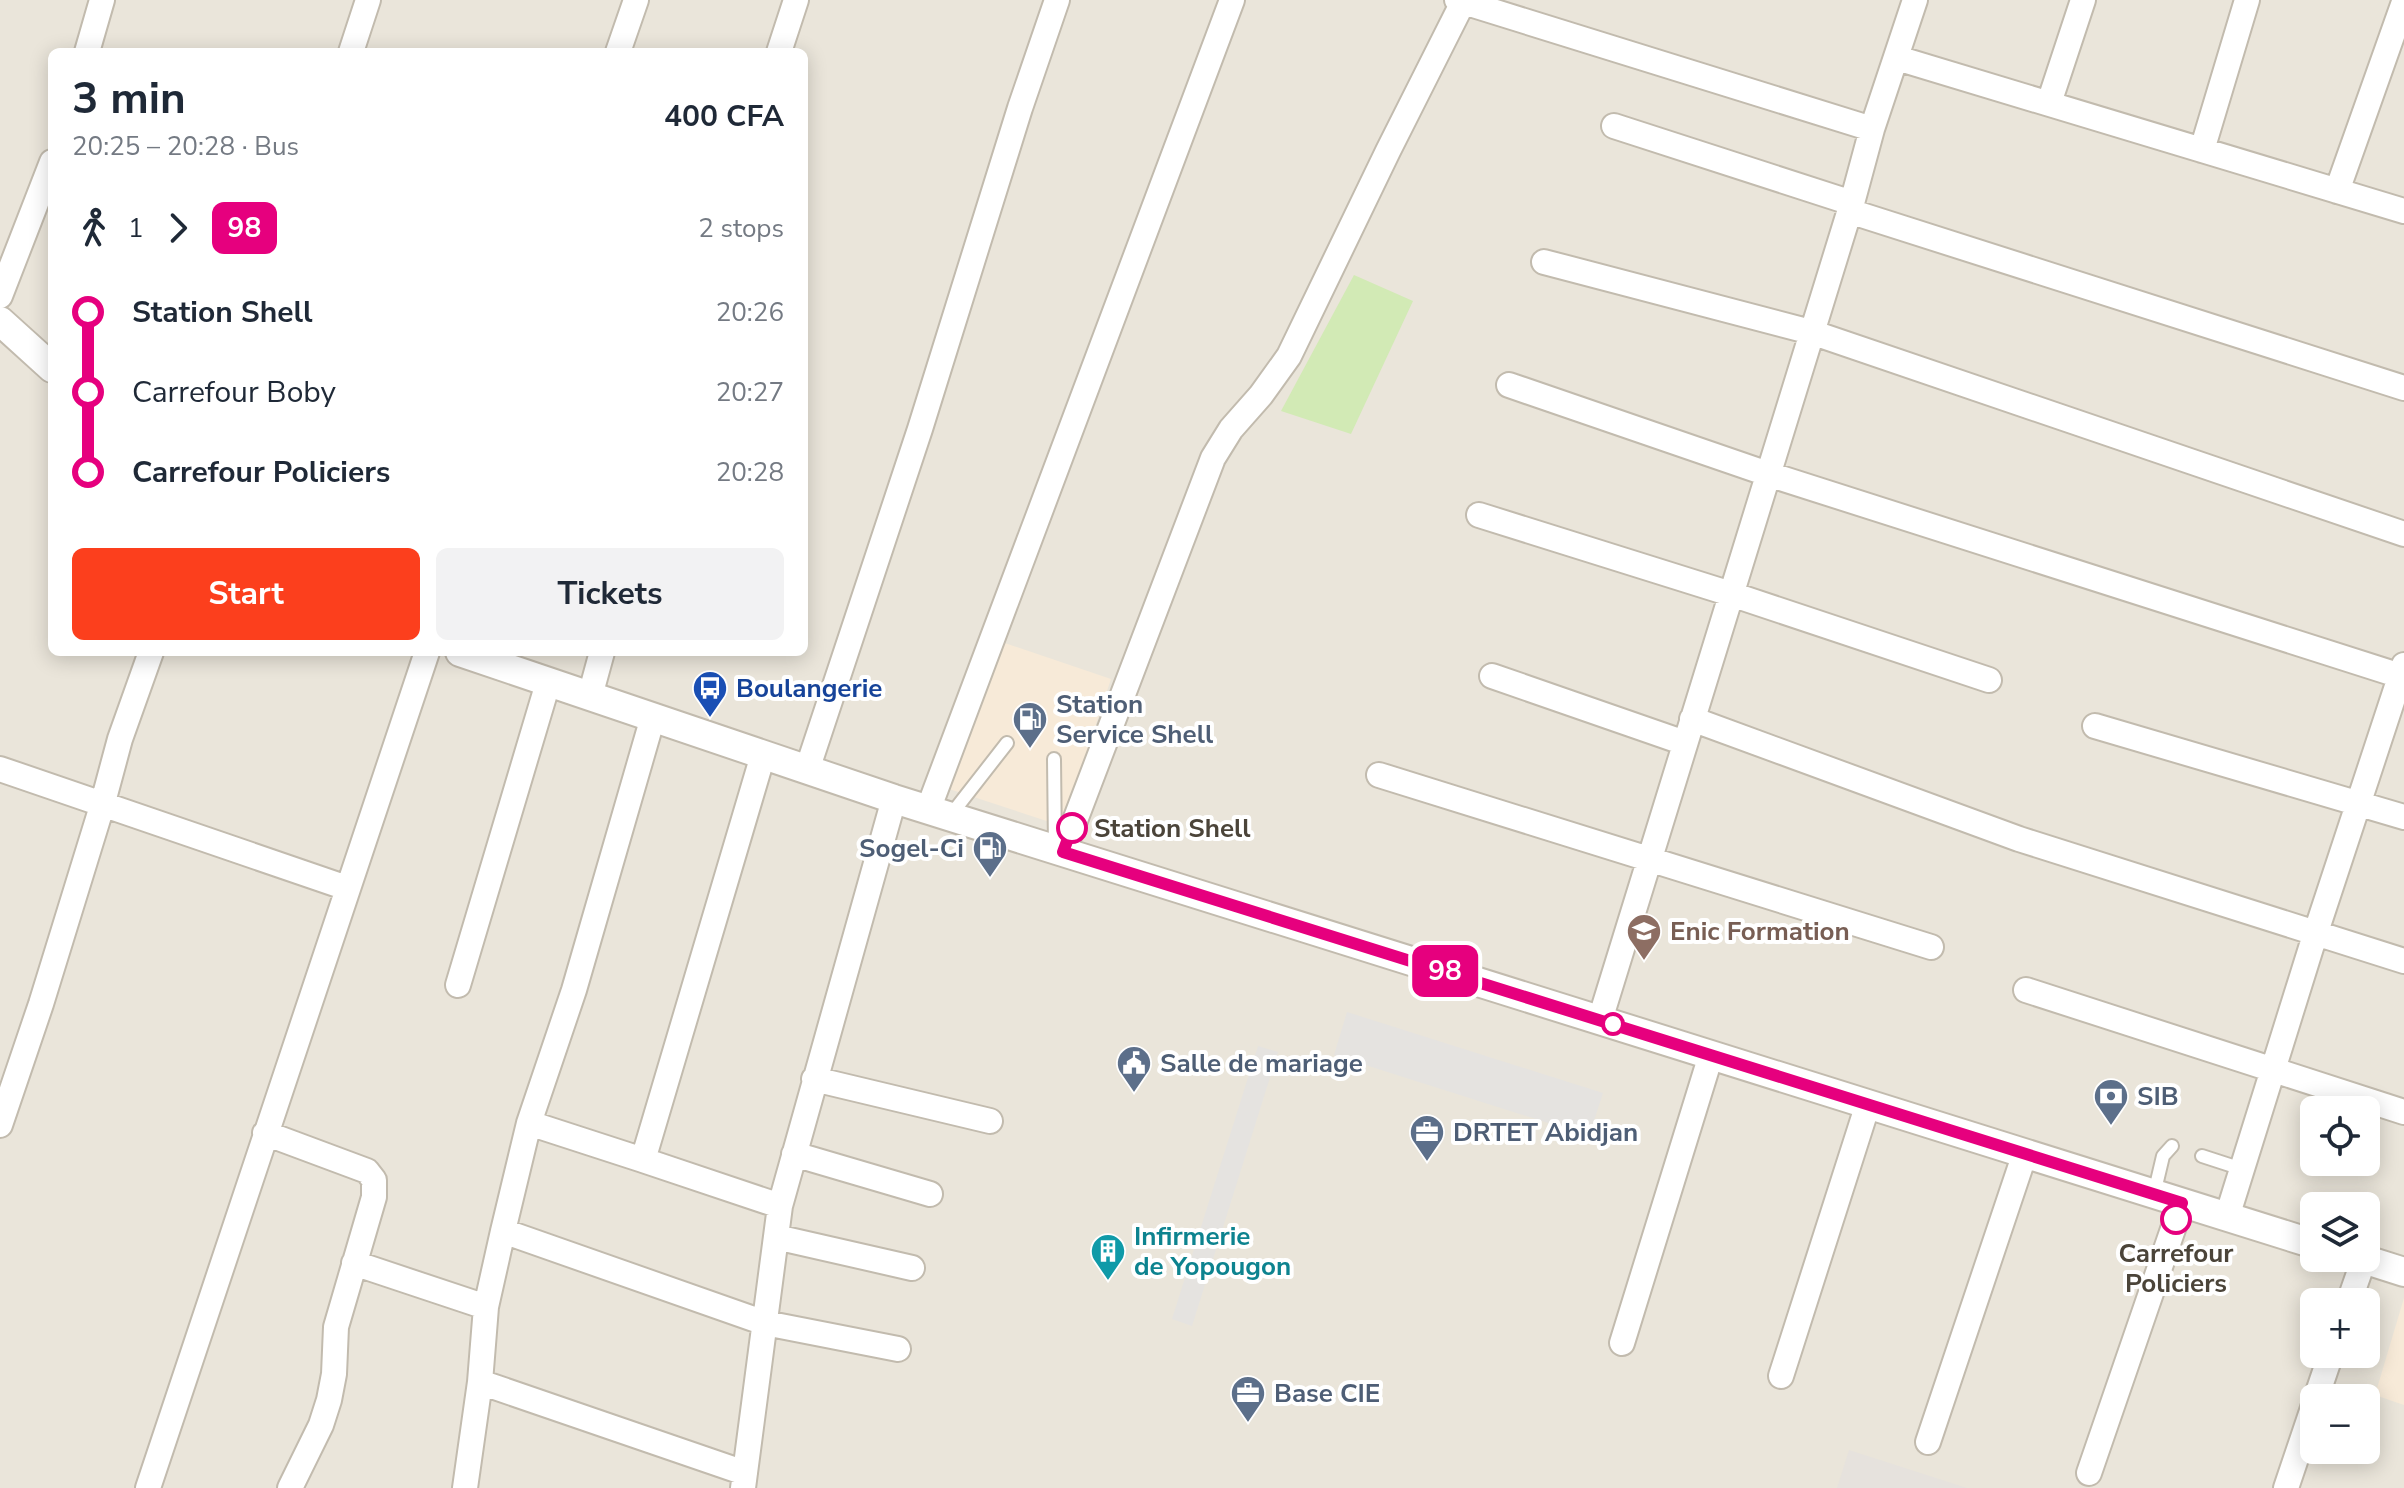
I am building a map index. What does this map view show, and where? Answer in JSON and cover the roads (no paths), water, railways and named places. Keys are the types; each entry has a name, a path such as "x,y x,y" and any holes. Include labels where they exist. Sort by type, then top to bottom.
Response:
{"street":[{"path":"88,48 102,0"},
{"path":"352,48 368,0"},
{"path":"619,48 636,0"},
{"path":"780,48 796,0"},
{"path":"807,770 1057,0"},
{"path":"939,813 1232,0"},
{"path":"1600,1020 1851,207 1872,129 1915,0"},
{"path":"2049,103 2083,0"},
{"path":"2202,150 2247,0"},
{"path":"1059,850 1213,458 1231,429 1289,356 1460,1 1872,129"},
{"path":"2337,191 2404,2"},
{"path":"1897,58 2404,211"},
{"path":"1614,126 2404,388"},
{"path":"0,296 48,172"},
{"path":"1544,262 1811,332 2404,534"},
{"path":"0,321 48,364"},
{"path":"1509,385 1768,474 2403,672 2315,935 2227,1217"},
{"path":"1479,515 1731,594 1989,680"},
{"path":"0,1125 41,1004 120,739 150,656"},
{"path":"148,1488 426,656"},
{"path":"471,656 894,799 2300,1240"},
{"path":"590,696 601,656"},
{"path":"1492,676 1685,743"},
{"path":"458,985 548,683"},
{"path":"465,1488 480,1382 486,1307 529,1123 574,990 653,717"},
{"path":"1692,719 2019,839 2404,961"},
{"path":"2095,726 2404,817"},
{"path":"643,1160 763,755"},
{"path":"0,769 347,888"},
{"path":"1379,775 1931,947"},
{"path":"480,1382 744,1481 780,1206 894,799"},
{"path":"2026,990 2404,1112"},
{"path":"1622,1343 1711,1055"},
{"path":"814,1079 990,1121"},
{"path":"1781,1376 1868,1104"},
{"path":"529,1123 780,1206"},
{"path":"265,1133 367,1171 374,1180 374,1197 336,1327 334,1374 329,1400 321,1425 290,1488"},
{"path":"1928,1442 2025,1153"},
{"path":"794,1154 930,1194"},
{"path":"2089,1473 2182,1203"},
{"path":"503,1231 765,1323 898,1349"},
{"path":"776,1237 912,1268"},
{"path":"354,1263 486,1307"},
{"path":"2380,1265 2404,1272"},
{"path":"2286,1488 2300,1446"}],"lane":[{"path":"939,813 1007,743"},
{"path":"1054,759 1059,850"},
{"path":"2154,1194 2163,1156 2172,1146"},
{"path":"2202,1156 2242,1169"}],"place":[{"name":"Boulangerie","path":"710,719"},
{"name":"Station Service Shell","path":"1030,750"},
{"name":"Station Shell","path":"1072,828"},
{"name":"Sogel-Ci","path":"990,879"},
{"name":"Enic Formation","path":"1644,962"},
{"name":"Salle de mariage","path":"1134,1094"},
{"name":"SIB","path":"2111,1127"},
{"name":"DRTET Abidjan","path":"1427,1163"},
{"name":"Carrefour Policiers","path":"2176,1219"},
{"name":"Infirmerie de Yopougon","path":"1108,1282"},
{"name":"Base CIE","path":"1248,1424"}]}
